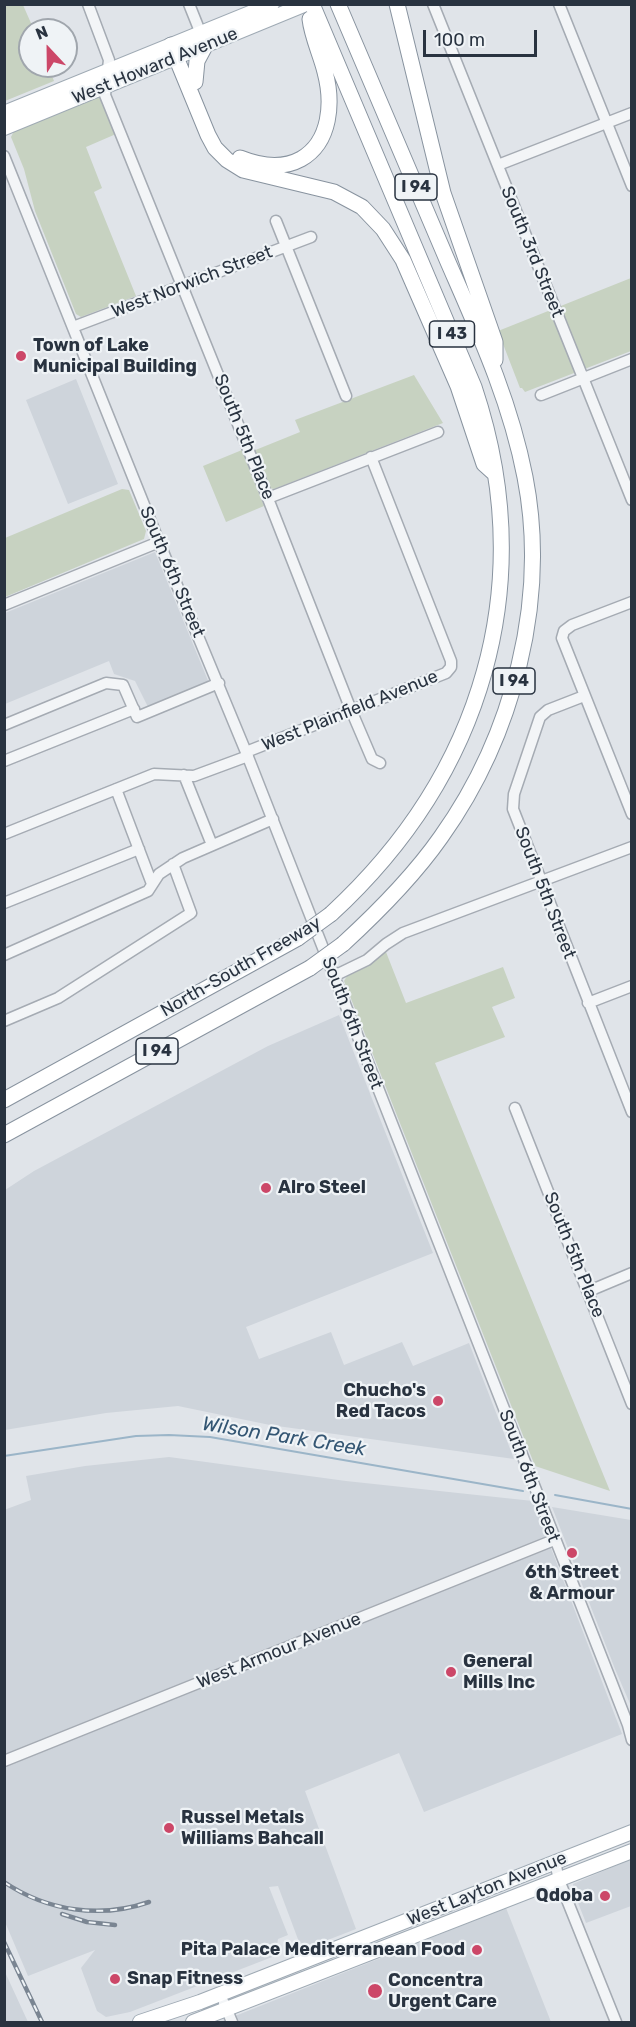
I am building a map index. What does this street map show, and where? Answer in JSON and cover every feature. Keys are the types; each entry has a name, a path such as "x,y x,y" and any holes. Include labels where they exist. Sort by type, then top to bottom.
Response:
{"highway":[{"path":"177,50 195,82 216,134 229,150 238,157 271,166 283,166 304,157 318,144 329,105 325,73 310,22 309,4"},
{"name":"North-South Freeway","path":"4,1100 298,938 331,914 380,865 409,828 439,781 457,747 484,678 498,609 501,571 501,530 493,454 485,420 474,387 395,199 309,4"},
{"name":"North-South Freeway","path":"4,1135 310,968 343,944 388,902 442,837 490,752 519,663 531,585 530,519 525,478 495,369 338,4"},
{"path":"397,4 437,171 495,342 495,369"},
{"path":"195,82 197,61 203,40"},
{"path":"177,50 208,135 215,148 226,160 243,170 334,192 362,207 383,229 403,260 458,386 484,464 494,473"}],"main road":[{"name":"West Howard Avenue","path":"203,40 273,4"},
{"name":"West Howard Avenue","path":"4,113 108,70 177,50 309,4"},
{"name":"West Howard Avenue","path":"4,128 106,86 177,50"},
{"name":"West Layton Avenue","path":"140,2022 220,1994 632,1832"},
{"name":"West Layton Avenue","path":"193,2022 229,2017 632,1851"}],"street":[{"name":"South 5th Place","path":"88,4 109,60 105,95 351,710 372,759 380,763"},
{"path":"189,4 203,40"},
{"name":"South 3rd Street","path":"433,4 632,500"},
{"path":"559,4 632,186"},
{"path":"498,165 632,113"},
{"name":"South 6th Street","path":"4,156 273,819 554,1540 630,1728 632,1740"},
{"path":"276,220 346,396"},
{"name":"West Norwich Street","path":"73,327 311,237"},
{"path":"541,395 632,359"},
{"path":"268,498 438,432"},
{"name":"West Plainfield Avenue","path":"4,834 154,774 194,776 446,673 451,667 451,661 371,457"},
{"path":"4,605 159,542"},
{"path":"632,602 575,624 564,632 563,642 632,814"},
{"path":"4,725 106,683 123,685 137,717 219,683"},
{"name":"South 5th Street","path":"584,696 548,710 540,717 512,804 540,882 632,1112"},
{"path":"4,761 134,709"},
{"path":"184,776 212,845"},
{"path":"116,789 152,884"},
{"path":"4,955 148,891 159,874 173,864 273,819"},
{"path":"334,976 367,960 403,933 632,847"},
{"path":"4,903 140,849"},
{"path":"4,1021 58,998 191,913 173,864"},
{"path":"588,1003 632,986"},
{"name":"South 5th Place","path":"515,1108 632,1404"},
{"path":"589,1291 632,1273"},
{"name":"West Armour Avenue","path":"4,1761 554,1540"},
{"path":"555,1862 559,1880 616,2022"},
{"path":"220,1994 229,2017"}],"shaded area":[{"path":"76,379 118,484 68,504 26,400"},
{"path":"155,552 209,683 148,707 135,681 114,674 109,661 5,704 5,613"},
{"path":"339,1015 433,1253 246,1327 259,1359 331,1332 344,1365 402,1342 413,1366 469,1343 514,1459 270,1425 178,1406 106,1413 5,1430 5,1190 34,1171 268,1046"},
{"path":"169,1457 346,1481 533,1501 622,1734 424,1812 399,1753 305,1791 356,1929 302,1950 278,1886 269,1887 288,1935 278,1939 280,1954 130,2012 106,2017 97,2011 81,1968 95,1950 28,1976 5,1922 4,1510 31,1500 26,1476 85,1466"},
{"path":"552,1507 631,1520 631,1706 615,1669"},
{"path":"631,1859 631,1906 586,1923 573,1890 573,1884"},
{"path":"506,1908 551,2022 220,2022"},
{"path":"5,1972 28,2022 5,2022"}],"green space":[{"path":"5,4 23,5 29,18 18,18 18,78 53,78 54,81 5,101"},
{"path":"98,96 101,98 116,134 86,147 102,188 94,192 136,296 81,317 76,314 35,211 24,169 11,137 14,131"},
{"path":"631,278 631,351 525,392 520,388 498,331"},
{"path":"414,375 443,423 274,489 269,488 253,451 300,432 295,420"},
{"path":"242,450 264,506 226,522 203,466"},
{"path":"122,489 129,490 146,531 144,539 5,597 5,538"},
{"path":"386,952 406,1003 503,967 515,998 492,1007 505,1037 435,1063 610,1491 535,1466 344,981 347,976 368,966"}],"waterway":[{"name":"Wilson Park Creek","path":"4,1456 136,1436 210,1437 523,1491"},
{"name":"Wilson Park Creek","path":"555,1495 632,1509"}],"railway":[{"path":"4,1882 38,1900 74,1909 112,1910 149,1902"},
{"path":"62,1914 87,1922 115,1925"},
{"path":"4,1942 42,2022"}],"place":[{"name":"Town of Lake Municipal Building","path":"21,356"},
{"name":"Alro Steel","path":"266,1188"},
{"name":"Chucho's Red Tacos","path":"438,1401"},
{"name":"6th Street & Armour","path":"572,1553"},
{"name":"General Mills Inc","path":"451,1672"},
{"name":"Russel Metals Williams Bahcall","path":"169,1828"},
{"name":"Qdoba","path":"605,1896"},
{"name":"Pita Palace Mediterranean Food","path":"477,1950"},
{"name":"Snap Fitness","path":"115,1979"},
{"name":"Concentra Urgent Care","path":"375,1991"}]}
